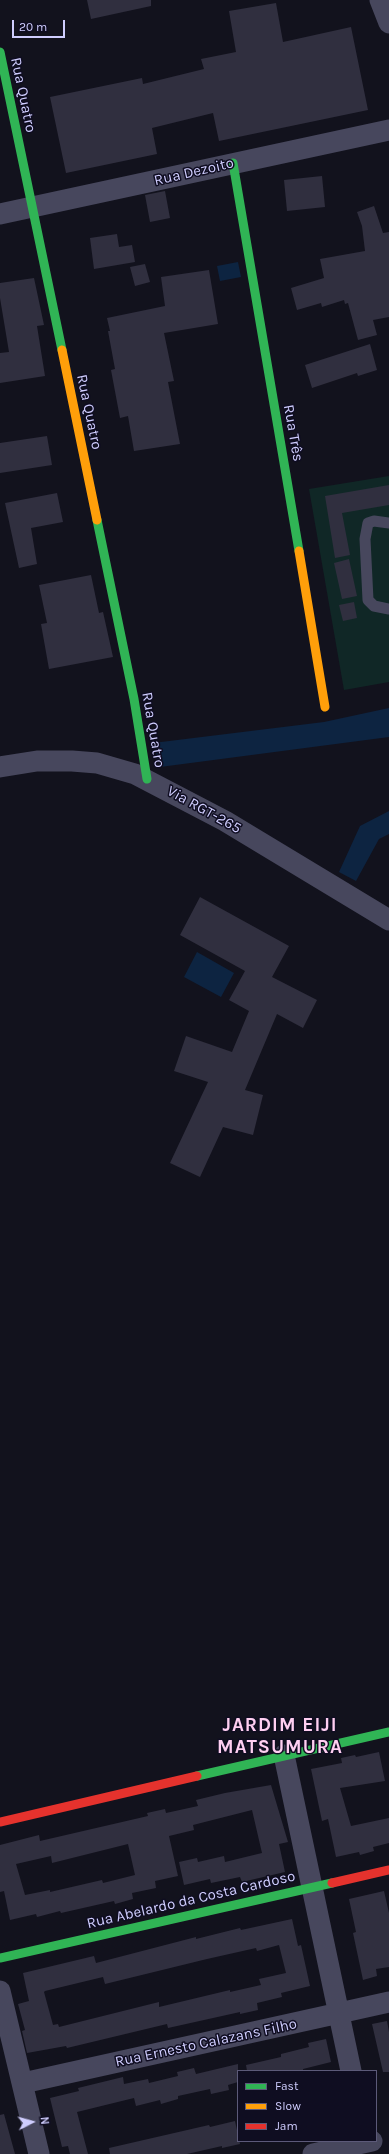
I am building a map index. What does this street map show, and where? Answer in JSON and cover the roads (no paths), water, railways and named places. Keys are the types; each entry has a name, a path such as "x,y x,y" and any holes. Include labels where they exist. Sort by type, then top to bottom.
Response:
{"street":[{"path":"380,0 389,23"},
{"name":"Rua Quatro","path":"0,52 134,699 147,779"},
{"name":"Rua Dezoito","path":"0,214 389,130"},
{"name":"Rua Três","path":"233,163 325,707"},
{"name":"Via RGT-265","path":"0,767 37,761 97,763 120,768 147,779 225,821 389,920"},
{"path":"0,1822 284,1755 389,1732"},
{"path":"284,1755 351,2070"},
{"name":"Rua Abelardo da Costa Cardoso","path":"0,1958 389,1870"},
{"path":"0,1991 39,2154"},
{"name":"Rua Ernesto Calazans Filho","path":"23,2083 389,2002"},
{"path":"377,2142 389,2137"},
{"path":"313,2154 371,2144"}],"lane":[{"path":"389,523 374,521 368,523 365,539 368,600 374,606 389,609"}],"water":[{"path":"238,262 241,277 220,281 217,266"},
{"path":"389,708 389,737 160,767 153,743 324,722"},
{"path":"389,811 389,834 379,839 356,881 339,872 360,826"},
{"path":"197,952 234,973 221,997 184,977"}],"district":[{"name":"JARDIM EIJI MATSUMURA","path":"280,1737"}]}
